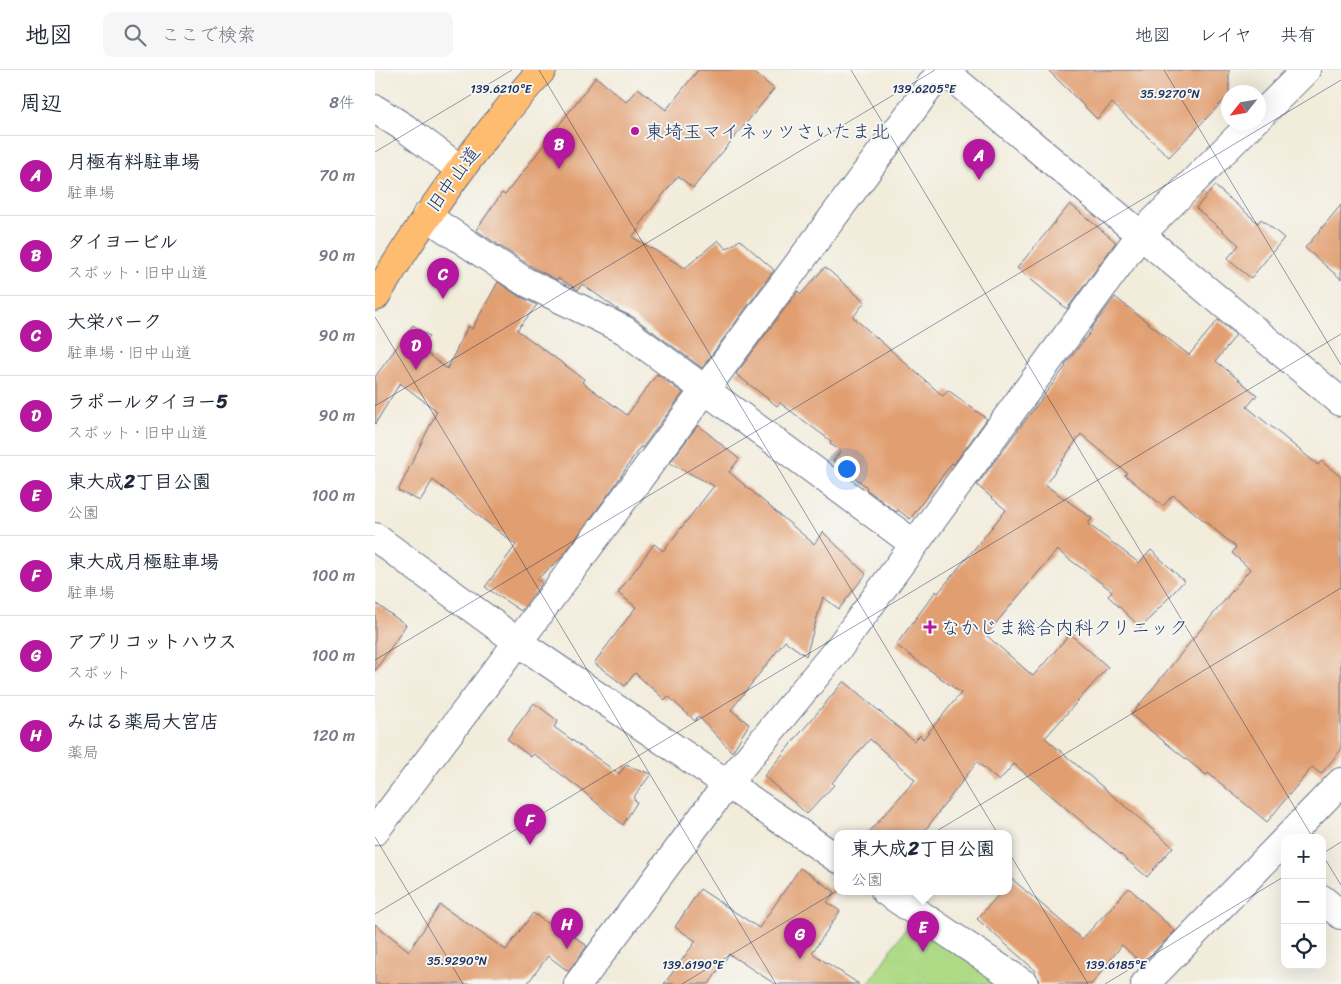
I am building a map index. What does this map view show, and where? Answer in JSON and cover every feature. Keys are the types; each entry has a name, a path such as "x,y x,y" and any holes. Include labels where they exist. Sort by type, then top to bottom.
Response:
{"main road":[{"name":"旧中山道","path":"375,297 426,216 488,132 537,71"}],"street":[{"path":"375,831 518,642 943,70 1341,402"},
{"path":"1266,110 1305,70"},
{"path":"375,109 405,128 460,169"},
{"path":"578,984 727,784 841,645 1141,234 1245,130"},
{"path":"426,216 524,281 624,330 914,544"},
{"path":"375,537 518,642 834,856"},
{"path":"1296,834 1341,782"},
{"path":"1145,984 1281,851"},
{"path":"891,895 1023,984"},
{"path":"1326,902 1341,915"}],"green space":[{"path":"910,922 1001,981 999,984 868,984"}],"building":[{"path":"698,70 751,70 774,89 693,188 678,176 639,225 641,226 632,237 685,268 718,240 726,249 740,240 774,270 702,368 633,317 620,311 582,284 578,290 558,278 557,280 532,267 476,230 502,193 505,195 596,77 626,102 638,88 666,110"},
{"path":"1048,70 1229,70 1229,85 1221,85 1221,103 1169,157 1112,103 1097,119"},
{"path":"1215,186 1258,223 1261,219 1284,238 1251,278 1227,259 1239,245 1196,208"},
{"path":"1070,204 1116,242 1067,309 1017,268"},
{"path":"1341,205 1341,279 1305,248"},
{"path":"825,267 865,302 853,317 943,396 948,390 987,419 910,519 898,510 896,512 833,461 841,451 830,444 831,441 780,403 777,406 736,374 798,291 801,294"},
{"path":"498,282 517,295 537,305 517,330 584,379 582,382 627,415 657,374 683,393 642,448 640,447 613,488 562,557 537,579 542,583 521,611 485,587 516,545 433,480 420,501 398,491 437,411 400,383 375,424 375,377 413,325 429,336 421,349 447,369 468,326 472,329"},
{"path":"1115,297 1189,355 1218,320 1236,335 1216,361 1257,395 1247,407 1318,465 1321,461 1341,477 1341,750 1321,774 1312,767 1267,822 1208,773 1206,775 1131,715 1250,569 1232,553 1236,547 1173,495 1163,506 1125,475 1127,473 1081,434 1045,485 1092,518 1088,524 1139,563 1151,550 1184,581 1141,628 1108,596 1112,591 1057,550 986,635 1033,676 1070,634 1108,667 1045,738 1173,847 1147,877 1014,764 999,781 977,762 925,830 871,830 915,780 870,739 832,783 834,785 807,814 764,776 844,681 914,741 920,735 923,739 961,693 896,645 936,591 938,593 1006,510 977,485 1066,366"},
{"path":"698,425 739,459 729,472 814,544 823,532 866,574 839,609 823,597 806,656 785,641 731,710 749,724 732,752 698,716 695,721 668,696 665,700 635,673 625,686 594,663 636,607 618,593 654,544 663,551 714,486 670,463"},
{"path":"375,603 406,625 375,671"},
{"path":"534,703 558,721 554,727 619,774 626,765 651,774 633,798 637,802 623,825 578,787 534,754 531,757 507,739"},
{"path":"800,868 834,891 827,902 840,911 812,953 859,984 775,984 729,954 709,984 664,984 696,941 675,927 700,889 759,928"},
{"path":"1012,879 1082,939 1129,888 1175,931 1142,964 1122,945 1092,984 1039,984 1038,978 1034,973 1036,971 977,919 998,895 1012,895"},
{"path":"440,905 506,950 533,913 552,927 556,922 587,946 568,971 548,956 527,984 375,984 375,924 409,951"}],"place":[{"name":"東埼玉マイネッツさいたま北","path":"635,131"},
{"name":"タイヨービル","path":"559,169"},
{"name":"月極有料駐車場","path":"979,180"},
{"name":"大栄パーク","path":"443,299"},
{"name":"ラポールタイヨー5","path":"416,370"},
{"name":"なかじま総合内科クリニック","path":"930,627"},
{"name":"東大成月極駐車場","path":"530,845"},
{"name":"みはる薬局大宮店","path":"567,949"},
{"name":"東大成2丁目公園","path":"923,952"},
{"name":"アプリコットハウス","path":"800,959"}]}
